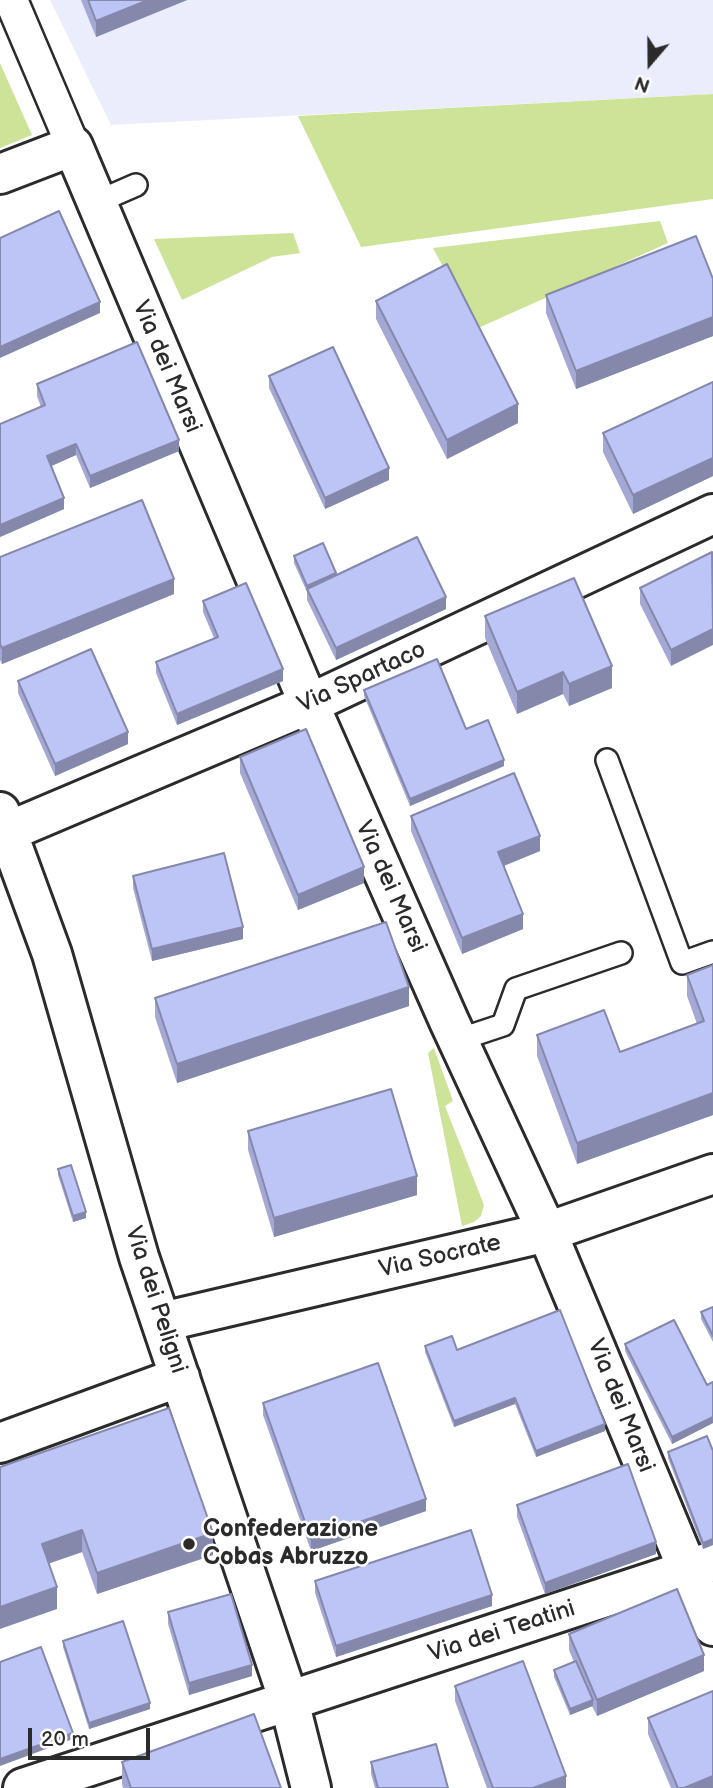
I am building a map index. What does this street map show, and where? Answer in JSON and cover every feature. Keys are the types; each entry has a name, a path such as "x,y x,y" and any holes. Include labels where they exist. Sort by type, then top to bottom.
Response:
{"street":[{"path":"0,174 73,146 11,0"},
{"name":"Via dei Marsi","path":"73,146 309,704 454,1031 700,1565 713,1626"},
{"name":"Via Spartaco","path":"4,822 309,704 713,514"},
{"name":"Via dei Peligni","path":"4,822 52,954 139,1257 289,1701 311,1788"},
{"name":"Via Socrate","path":"162,1322 547,1232 713,1174"},
{"path":"0,1443 180,1377"},
{"name":"Via dei Teatini","path":"23,1788 700,1565"}],"lane":[{"path":"97,202 135,185"},
{"path":"607,760 682,963 713,952"},
{"path":"454,1031 503,1025 516,989 621,953"}],"shaded area":[{"path":"50,0 713,0 713,94 111,125"}],"green space":[{"path":"0,63 32,135 0,148"},
{"path":"713,94 713,199 361,247 298,116"},
{"path":"660,221 668,243 476,329 433,248"},
{"path":"293,233 300,253 272,257 182,300 154,239"},
{"path":"434,1048 453,1101 445,1106 484,1205 481,1216 462,1226 428,1053"}],"building":[{"path":"88,0 148,0 96,21"},
{"path":"59,211 100,302 0,347 0,238"},
{"path":"696,236 713,279 713,317 576,371 546,295"},
{"path":"447,264 518,404 447,440 376,301"},
{"path":"137,342 179,440 90,476 76,444 47,456 64,498 0,525 0,424 45,405 37,384"},
{"path":"333,347 389,468 325,498 269,376"},
{"path":"713,382 713,458 633,495 603,433"},
{"path":"142,500 174,579 2,648 0,557"},
{"path":"417,537 446,597 336,648 307,589"},
{"path":"323,543 336,573 307,586 294,556"},
{"path":"712,552 713,629 671,650 640,588"},
{"path":"574,578 612,666 569,684 563,672 517,692 485,616"},
{"path":"246,583 283,669 177,714 156,662 218,637 203,601"},
{"path":"91,649 128,732 55,764 18,681"},
{"path":"437,659 466,729 488,720 504,760 410,799 364,690"},
{"path":"306,729 364,867 298,895 240,757"},
{"path":"514,773 540,836 498,852 523,914 462,938 411,816"},
{"path":"224,853 243,927 152,949 133,876"},
{"path":"386,922 409,987 177,1064 155,998"},
{"path":"713,965 713,1093 577,1143 537,1035 604,1010 620,1052 704,1021 687,975"},
{"path":"391,1089 417,1176 274,1218 248,1131"},
{"path":"71,1165 86,1212 73,1216 58,1169"},
{"path":"713,1307 713,1336 701,1312"},
{"path":"560,1310 605,1424 536,1451 515,1398 454,1421 425,1346 452,1336 457,1350"},
{"path":"674,1320 707,1385 713,1382 713,1417 672,1437 625,1344"},
{"path":"378,1363 426,1499 311,1539 263,1403"},
{"path":"169,1408 213,1533 97,1573 82,1530 42,1544 57,1587 0,1607 0,1467"},
{"path":"707,1436 713,1451 713,1539 703,1543 668,1452"},
{"path":"628,1464 656,1542 545,1583 517,1505"},
{"path":"471,1530 492,1595 336,1646 315,1581"},
{"path":"677,1589 704,1655 597,1700 569,1634"},
{"path":"231,1594 252,1665 189,1683 168,1612"},
{"path":"123,1621 150,1703 89,1723 63,1641"},
{"path":"41,1647 73,1733 0,1759 0,1662"},
{"path":"523,1661 566,1776 533,1788 493,1788 455,1686"},
{"path":"576,1661 593,1700 570,1709 554,1670"},
{"path":"713,1691 713,1776 678,1788 648,1718"},
{"path":"254,1714 281,1788 131,1788 122,1762"},
{"path":"436,1744 448,1788 378,1788 371,1762"}],"place":[{"name":"Confederazione Cobas Abruzzo","path":"189,1544"}]}
